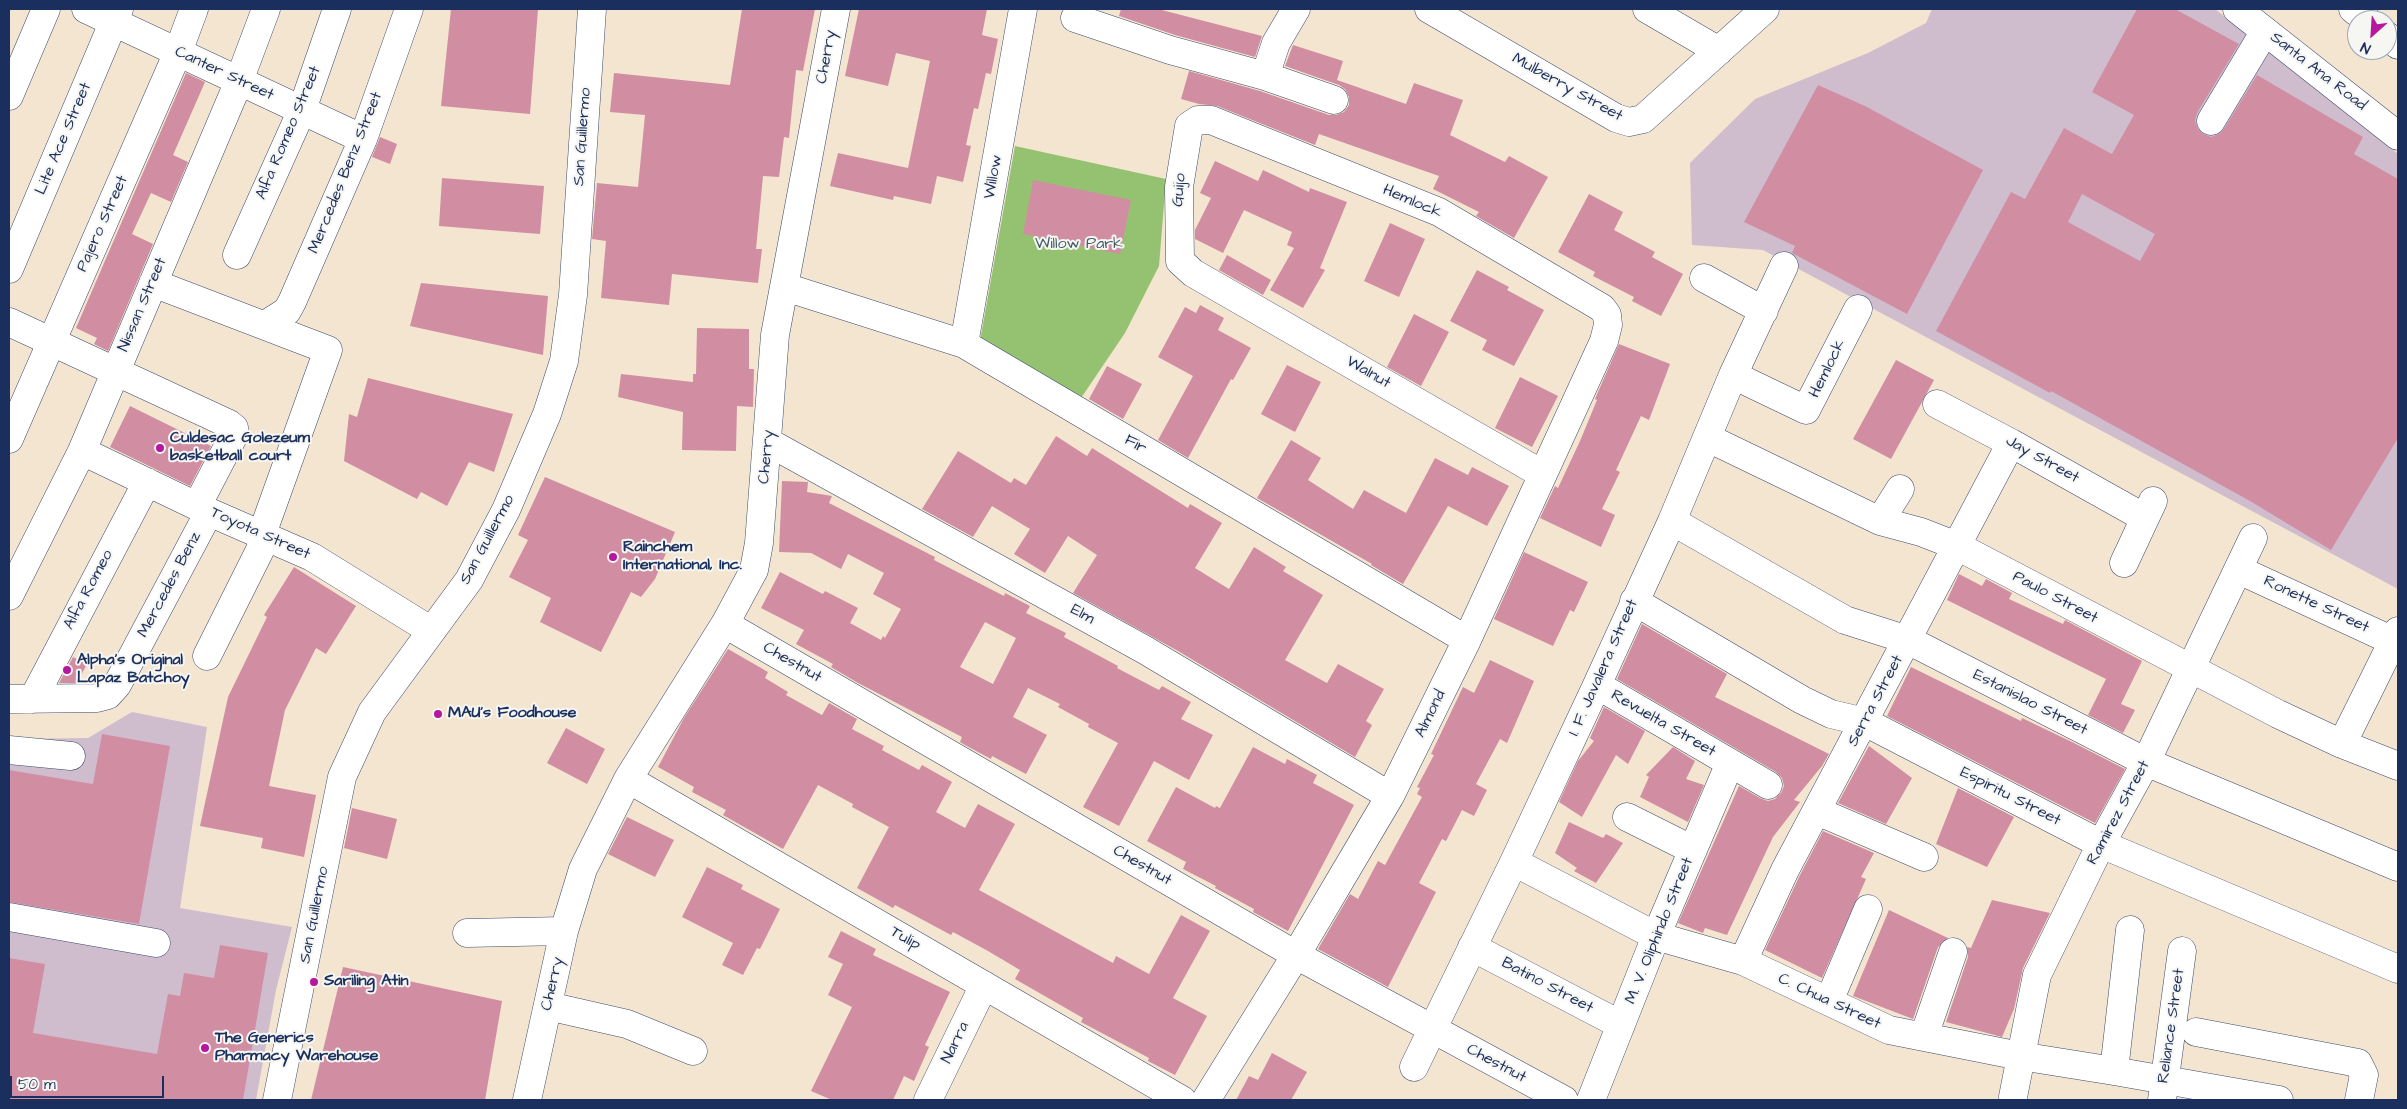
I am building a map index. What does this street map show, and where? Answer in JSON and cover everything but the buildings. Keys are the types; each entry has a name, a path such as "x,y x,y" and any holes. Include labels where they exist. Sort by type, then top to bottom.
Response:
{"street":[{"path":"9,96 46,9"},
{"name":"Canter Street","path":"86,9 117,15 178,52 363,139"},
{"name":"Pajero Street","path":"9,439 178,52 194,9"},
{"name":"Nissan Street","path":"9,596 82,451 239,81 266,9"},
{"name":"Alfa Romeo Street","path":"237,255 302,110 337,9"},
{"name":"Mercedes Benz Street","path":"266,325 287,311 292,302 363,139 409,9"},
{"name":"San Guillermo","path":"277,1100 342,777 372,712 430,630 469,580 506,510 547,414 564,360 573,295 592,9"},
{"name":"Cherry","path":"527,1100 564,931 584,867 628,779 725,624 754,570 759,543 775,335 836,9"},
{"name":"Willow","path":"964,344 1023,9"},
{"path":"1265,76 1276,43 1296,9"},
{"path":"1648,9 1719,51"},
{"name":"Mulberry Street","path":"1444,13 1616,118 1629,122 1643,119 1765,9"},
{"name":"Santa Ana Road","path":"2237,9 2398,136"},
{"name":"Lite Ace Street","path":"9,269 117,15"},
{"path":"1076,18 1170,50 1265,76 1334,100"},
{"path":"2211,121 2265,31"},
{"name":"Guijo","path":"1193,273 1180,261 1179,255 1179,187 1189,126 1198,120 1211,120"},
{"name":"Hemlock","path":"1211,120 1439,212 1602,308"},
{"name":"I. F. Javalera Street","path":"1414,1066 1514,862 1672,521 1734,375 1784,266"},
{"name":"Walnut","path":"1193,273 1542,474"},
{"path":"1704,278 1764,311"},
{"path":"153,283 328,350 265,535 207,656"},
{"name":"Fir","path":"785,287 964,344 1467,640"},
{"name":"Almond","path":"1206,1100 1296,955 1390,796 1467,640 1604,341 1608,325 1607,315 1602,308"},
{"name":"Hemlock","path":"1734,375 1806,410 1858,309"},
{"path":"9,322 115,371"},
{"name":"Mercedes Benz","path":"21,699 97,698 108,695 117,684 203,509 235,432 234,428 229,424 115,371"},
{"name":"Jay Street","path":"1937,404 2011,443 2149,509 2124,563"},
{"name":"Paulo Street","path":"1708,438 1880,521 1921,532 1957,546 2278,714 2342,744 2398,766"},
{"name":"Elm","path":"768,442 1145,650 1390,796"},
{"name":"Serra Street","path":"1743,961 1785,870 2011,443"},
{"name":"Toyota Street","path":"82,451 203,509 312,557 430,630"},
{"name":"Alfa Romeo","path":"21,699 147,482"},
{"path":"1880,521 1900,489"},
{"name":"Estanislao Street","path":"1672,521 1845,620 1908,640 2146,762 2398,867"},
{"name":"Ramirez Street","path":"2013,1097 2037,975 2101,844 2146,762 2254,538"},
{"name":"Ronette Street","path":"2239,570 2396,636"},
{"name":"Espiritu Street","path":"1634,601 1802,700 1832,714 1865,722 2101,844 2398,969"},
{"name":"Chestnut","path":"725,624 1296,955 1564,1100"},
{"path":"2342,744 2396,636"},
{"name":"Revuelta Street","path":"1596,685 1768,785"},
{"path":"9,750 71,756"},
{"name":"M. V. Oliphindo Street","path":"1591,1100 1656,936 1730,763"},
{"name":"Tulip","path":"628,779 1182,1100"},
{"path":"1817,812 1924,856"},
{"path":"1627,816 1693,850"},
{"name":"C. Chua Street","path":"1514,862 1656,936 1743,961 1888,1030 2020,1056 2114,1070 2163,1090 2280,1100"},
{"path":"1829,1001 1868,909"},
{"path":"9,917 156,943"},
{"path":"2114,1070 2130,930"},
{"path":"467,933 564,931"},
{"name":"Batino Street","path":"1472,947 1621,1025"},
{"name":"Reliance Street","path":"2163,1090 2182,951"},
{"path":"1924,1036 1954,952"},
{"name":"Narra","path":"928,1100 984,985"},
{"path":"548,1006 627,1024 693,1051"},
{"path":"2196,1032 2358,1063 2364,1075 2359,1100"}],"shaded area":[{"path":"1932,9 2215,9 2398,154 2398,589 1763,250 1692,245 1690,163 1755,99 1868,53 1926,23"},
{"path":"132,712 207,727 180,908 292,927 276,990 256,1100 9,1100 9,739 88,738"}],"green space":[{"name":"Willow Park","path":"1015,146 1166,179 1159,266 1125,333 1079,401 980,341"}],"place":[{"name":"Culdesac Golezeum basketball court","path":"160,448"},
{"name":"Rainchem International, Inc.","path":"613,557"},
{"name":"Alpha's Original Lapaz Batchoy","path":"67,670"},
{"name":"MAU’s Foodhouse","path":"438,714"},
{"name":"Sariling Atin","path":"314,982"},
{"name":"The Generics Pharmacy Warehouse","path":"205,1048"}]}
